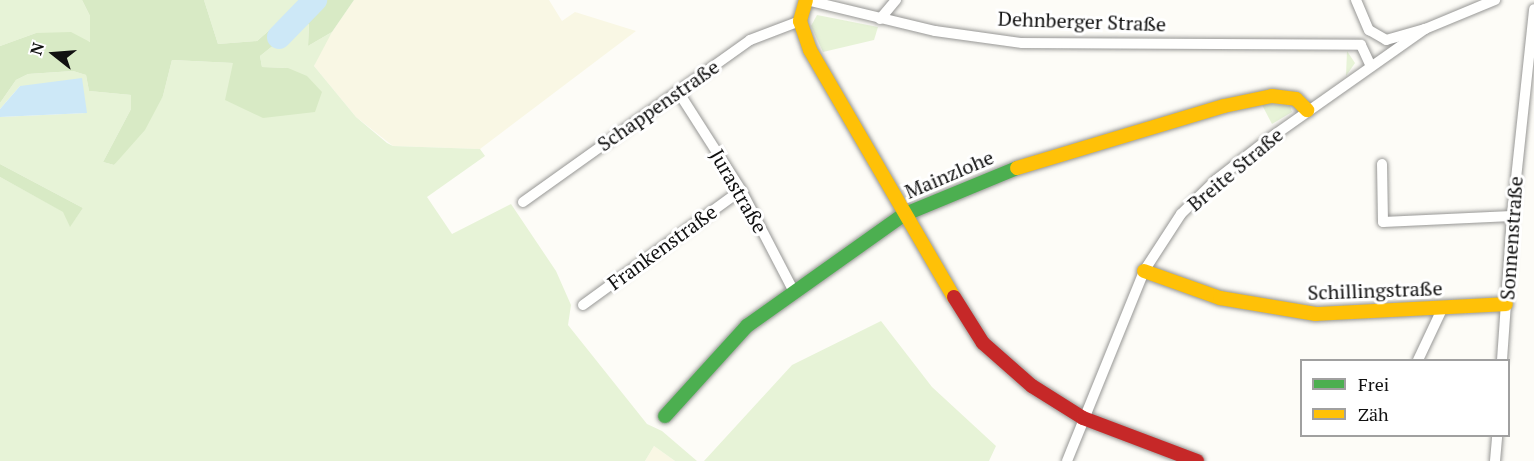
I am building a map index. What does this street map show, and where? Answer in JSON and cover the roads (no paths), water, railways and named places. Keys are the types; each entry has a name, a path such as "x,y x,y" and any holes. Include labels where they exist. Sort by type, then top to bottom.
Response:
{"street":[{"path":"806,0 800,21 810,50 903,215 983,343 1032,386 1083,418 1197,461"},
{"name":"Dehnberger Straße","path":"806,0 880,19 1022,43 1361,45"},
{"path":"880,19 896,0"},
{"path":"1356,0 1369,30 1386,40 1425,29 1495,0"},
{"name":"Sonnenstraße","path":"1502,359 1512,216 1534,9"},
{"name":"Schappenstraße","path":"523,202 679,93 750,40 800,21"},
{"name":"Breite Straße","path":"1067,461 1144,271 1181,214 1209,187 1308,110 1425,29"},
{"path":"1369,30 1361,45 1371,66"},
{"name":"Jurastraße","path":"679,93 741,190 794,292"},
{"name":"Mainzlohe","path":"665,416 747,326 903,215 962,186 1040,159 1224,106 1272,96 1296,99 1308,110"},
{"path":"1382,164 1383,222 1512,216"},
{"name":"Frankenstraße","path":"583,305 741,190"},
{"name":"Schillingstraße","path":"1144,271 1220,298 1316,314 1506,304"},
{"path":"1418,359 1443,307"},
{"path":"1495,461 1497,437"}],"water":[{"path":"82,78 87,113 0,117 0,109 20,86"}],"waterway":[{"path":"279,37 315,0"}]}
